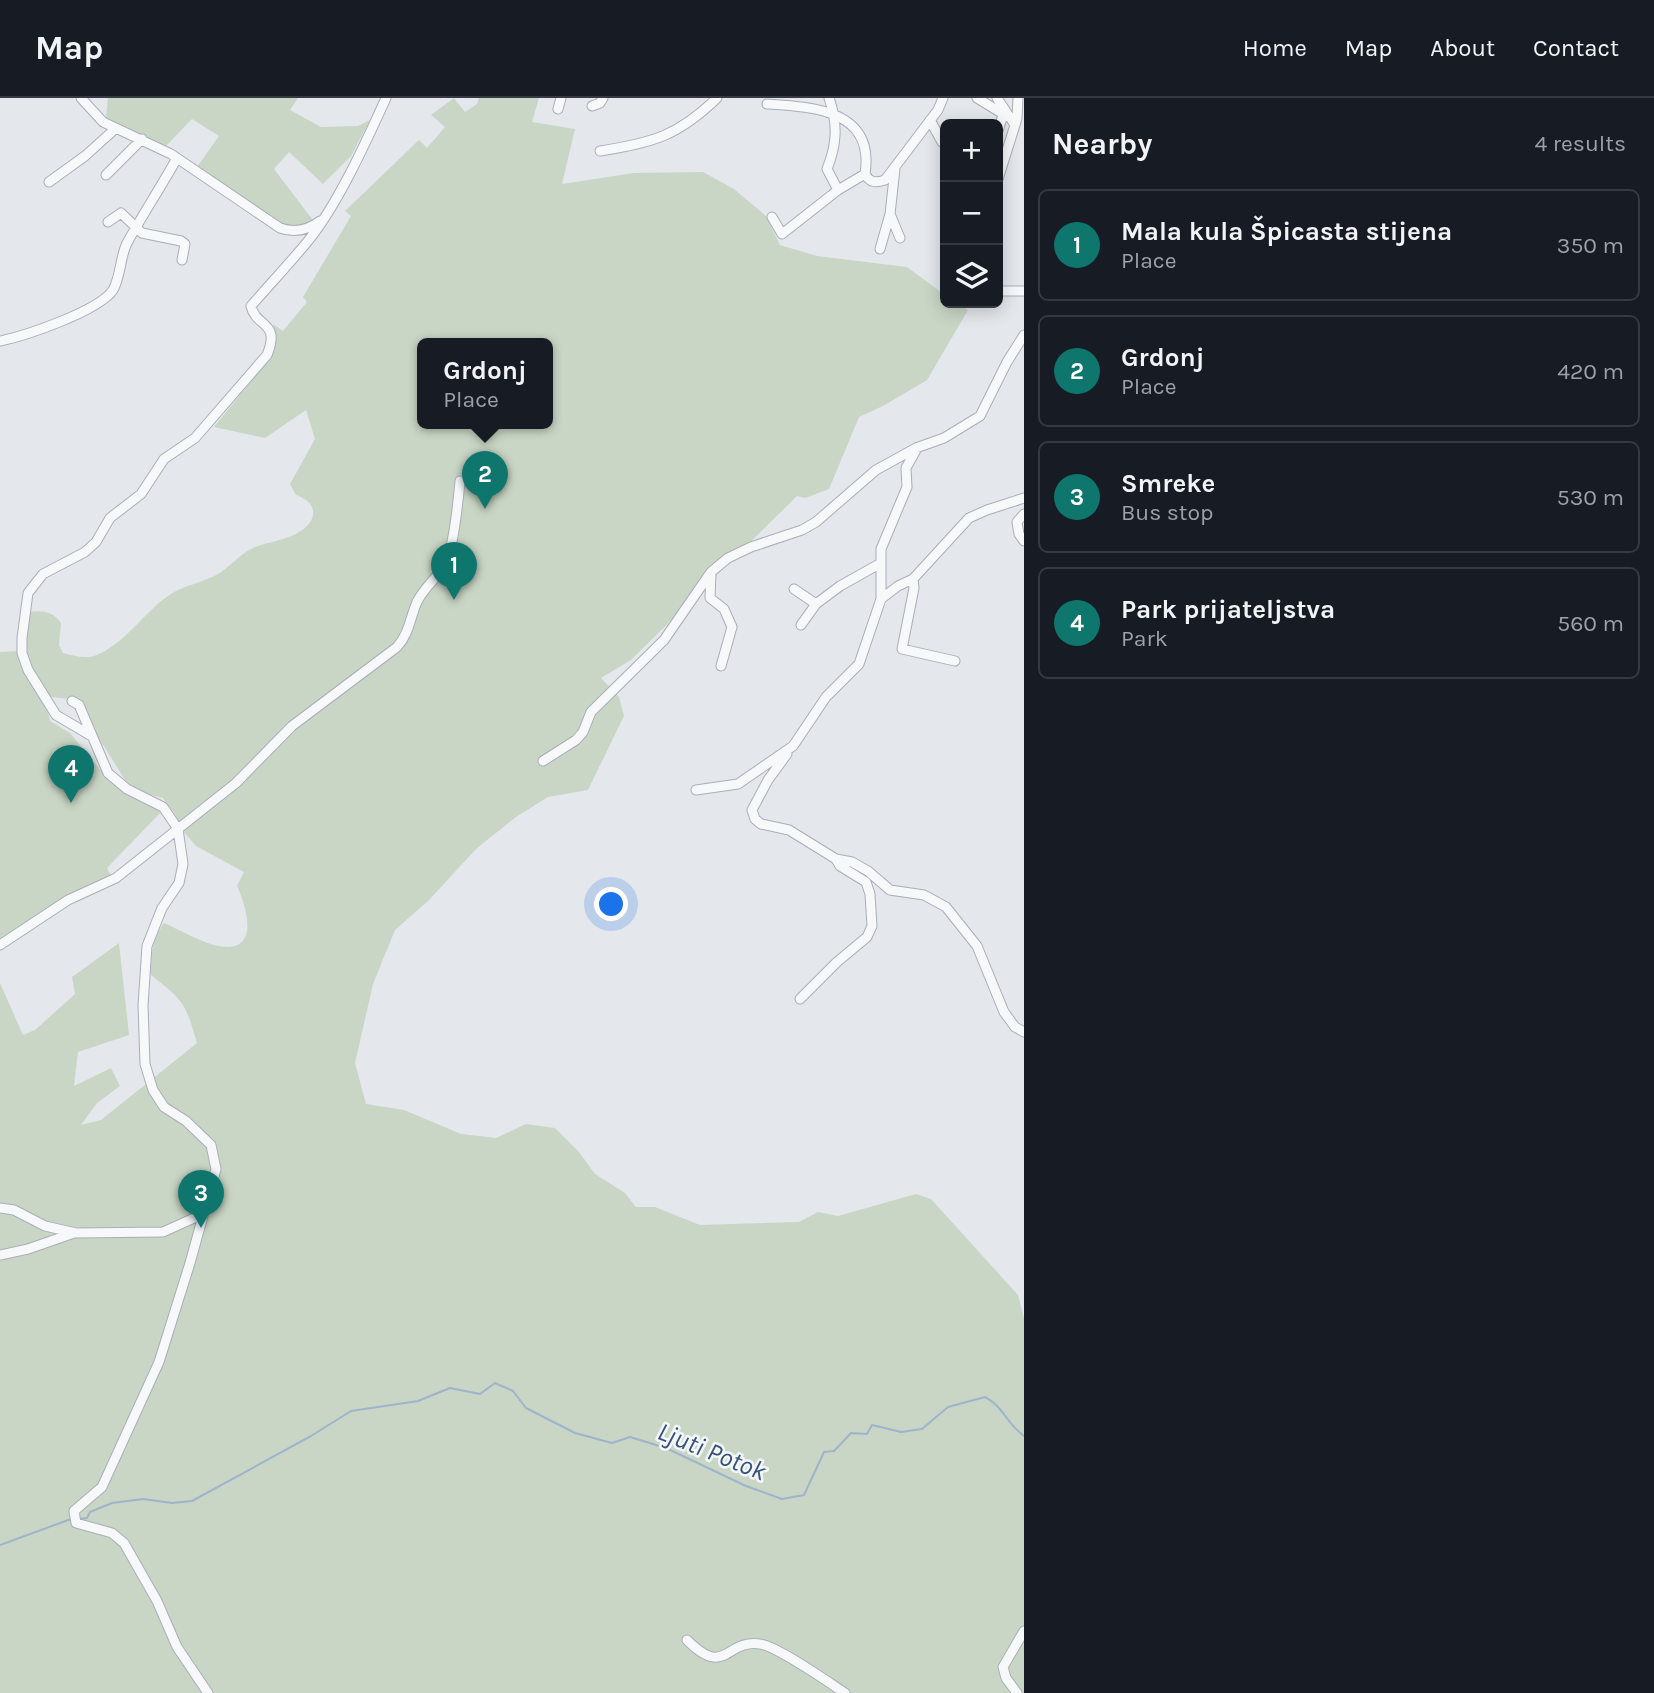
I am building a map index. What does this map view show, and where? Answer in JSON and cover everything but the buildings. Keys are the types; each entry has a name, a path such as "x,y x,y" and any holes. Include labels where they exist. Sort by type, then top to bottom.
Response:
{"street":[{"path":"81,98 97,118 177,158 280,228 294,231 304,229 324,218"},
{"path":"90,735 56,715 26,665 22,638 28,593 43,575 85,552 96,542 105,523 141,494 164,459 195,438 263,360 271,345 268,326 253,313 251,306 309,240 324,218 386,98"},
{"path":"558,109 561,98"},
{"path":"592,106 600,103 603,98"},
{"path":"600,151 656,141 693,119 717,98"},
{"path":"829,98 834,113 834,155 827,169 838,190"},
{"path":"864,174 868,179 879,182 885,180 938,110 943,98"},
{"path":"976,98 1013,121"},
{"path":"997,98 1013,121"},
{"path":"1003,160 1018,98"},
{"path":"766,104 834,113 852,125 860,135 867,162 864,174 838,190 782,234 772,216"},
{"path":"930,120 940,138"},
{"path":"49,182 85,156 115,129"},
{"path":"106,175 142,139"},
{"path":"0,341 48,327 83,311 107,296 117,280 126,245 177,158"},
{"path":"880,249 890,214 895,169"},
{"path":"108,222 121,213 142,233 185,244 182,260"},
{"path":"890,214 900,238"},
{"path":"1003,291 1024,291"},
{"path":"543,761 576,740 583,732 591,712 664,640 711,572 728,558 802,530 816,522 876,470 916,448 944,438 980,416 1024,335"},
{"path":"916,448 906,468 907,488 881,549 881,599 859,664 826,697 768,780 752,810 755,819 761,824 789,830 836,859 852,862 868,871 890,890 924,895 946,906 977,946 1004,1012 1015,1027 1024,1032"},
{"path":"0,945 68,900 116,878 236,783 292,726 404,640 422,592 446,564 460,481"},
{"path":"881,599 913,579 969,519 1024,498"},
{"path":"1024,514 1017,522 1019,534 1024,541"},
{"path":"802,625 816,604 840,586 881,563"},
{"path":"711,572 710,598 729,616 732,626 722,666"},
{"path":"913,579 914,588 902,649 955,661"},
{"path":"794,589 816,604"},
{"path":"72,701 79,705 108,773 127,789 163,807 178,829 183,864 178,883 162,908 147,946 143,1005 145,1064 153,1090 164,1107 186,1121 211,1145 216,1169 172,1324 149,1385 102,1487 79,1505 74,1519 82,1526 112,1533 124,1544 156,1601 177,1647 208,1693"},
{"path":"696,790 738,784 793,746"},
{"path":"800,999 867,937 872,926 870,894 866,883 840,866 836,859"},
{"path":"0,1208 8,1208 45,1226 76,1233 163,1232 203,1214"},
{"path":"0,1255 76,1233"},
{"path":"1017,1693 1006,1678 1003,1667 1024,1632"},
{"path":"687,1640 699,1652 710,1657 720,1657 746,1644 774,1648 845,1693"}],"green space":[{"path":"108,98 298,98 290,110 321,127 358,126 370,120 351,156 323,184 289,152 274,169 315,223 287,229 197,167 219,136 192,119 166,146 130,132 106,117"},
{"path":"454,98 465,112 477,104 479,98 539,98 532,122 575,129 562,184 634,173 703,172 734,189 766,216 780,245 817,256 907,267 940,291 940,308 968,310 927,380 859,417 829,489 805,498 797,496 631,660 601,678 619,697 624,716 588,790 548,797 516,817 477,848 429,900 395,930 373,984 355,1063 366,1104 404,1110 461,1134 496,1138 526,1124 555,1128 579,1152 595,1174 625,1193 636,1207 655,1207 700,1225 799,1222 818,1212 838,1216 916,1194 931,1199 1018,1295 1024,1319 1024,1693 0,1693 0,983 23,1035 35,1030 75,994 72,977 119,943 129,1035 78,1052 74,1086 111,1068 120,1086 97,1103 81,1125 101,1120 197,1043 182,1003 151,975 153,948 164,923 208,943 229,947 239,944 245,938 247,929 245,907 237,886 244,872 196,846 182,830 175,814 163,798 141,792 125,780 70,699 50,697 36,675 29,657 29,612 39,611 58,619 61,623 59,645 63,653 81,657 94,656 120,640 167,596 218,574 253,548 288,537 307,526 313,516 312,507 296,495 290,484 315,439 306,410 265,438 214,427 270,358 276,340 273,324 283,331 307,302 303,297 351,216 345,211 419,140 427,148 445,127 431,115"},
{"path":"19,651 45,701 50,721 70,733 109,780 125,793 161,812 107,868 111,876 0,941 0,652"}],"waterway":[{"name":"Ljuti Potok","path":"80,1519 87,1518 90,1512 112,1503 143,1499 172,1503 192,1501 351,1411 418,1401 450,1388 480,1394 495,1383 513,1391 526,1408 575,1433 612,1443 630,1437 666,1448 746,1486 782,1499 804,1495 824,1452 834,1451 851,1433 867,1434 872,1425 901,1432 922,1429 948,1407 985,1397 997,1405 1024,1436"},
{"name":"Ljuti Potok","path":"0,1545 71,1519"}],"place":[{"name":"Grdonj","path":"485,509"},
{"name":"Mala kula Špicasta stijena","path":"454,600"},
{"name":"Park prijateljstva","path":"71,803"},
{"name":"Smreke","path":"201,1228"}]}
